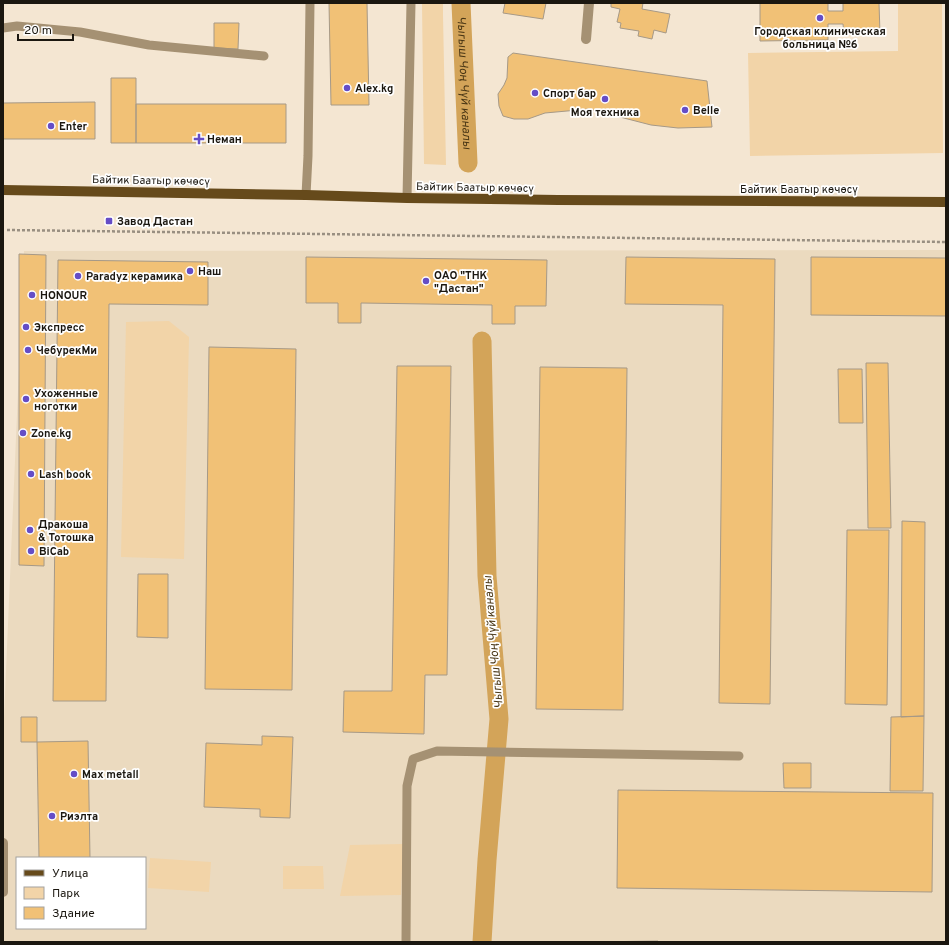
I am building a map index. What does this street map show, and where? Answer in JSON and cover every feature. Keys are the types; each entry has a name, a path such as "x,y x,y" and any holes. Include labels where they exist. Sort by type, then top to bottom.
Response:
{"main road":[{"name":"Байтик Баатыр көчөсү","path":"3,190 306,194 407,198 558,200 946,202"}],"street":[{"path":"586,39 589,3"},
{"path":"3,843 3,892"}],"lane":[{"path":"306,194 308,156 310,3"},
{"path":"407,198 411,3"},
{"path":"3,28 17,26 80,32 149,45 264,56"},
{"path":"406,942 407,786 413,759 437,751 739,756"}],"path":[{"path":"8,230 946,242"}],"shaded area":[{"path":"946,250 946,942 3,942 3,741 24,251"}],"green space":[{"path":"422,3 443,3 446,165 424,164"},
{"path":"898,3 942,3 943,153 750,156 748,53 898,51"},
{"path":"169,321 189,337 184,559 121,557 126,322"},
{"path":"403,844 401,895 340,896 350,845"},
{"path":"150,858 211,862 209,892 148,888"},
{"path":"283,866 323,866 324,889 283,889"}],"building":[{"path":"329,3 367,3 369,105 331,105"},
{"path":"505,3 546,3 543,19 503,13"},
{"path":"611,3 643,3 642,9 670,14 666,33 654,30 652,39 638,36 639,31 620,28 621,23 617,22 620,9 611,7"},
{"name":"Городская клиническая больница №6","path":"760,3 828,3 828,11 843,11 843,3 879,3 880,34 844,34 843,24 828,24 828,40 760,41"},
{"path":"214,23 239,23 238,49 214,48"},
{"path":"513,53 707,81 712,127 678,128 651,125 589,109 545,113 528,119 514,119 503,116 499,106 498,94 507,78 508,57"},
{"path":"111,78 136,78 136,143 111,143"},
{"path":"95,102 95,139 3,139 3,103"},
{"path":"136,104 286,104 286,143 136,143"},
{"path":"19,254 46,255 44,566 19,565"},
{"name":"ОАО \"ТНК \"Дастан\"","path":"306,257 547,260 546,306 515,306 515,324 492,324 492,305 361,303 361,323 338,323 338,303 306,303"},
{"path":"626,257 775,259 770,704 719,703 723,305 625,304"},
{"path":"811,257 946,258 946,316 811,315"},
{"path":"58,260 208,262 208,305 109,304 106,701 53,701"},
{"path":"209,347 296,349 292,690 205,689"},
{"path":"866,363 888,363 891,528 868,528"},
{"path":"397,366 451,366 447,675 425,675 424,734 343,732 344,691 392,691"},
{"path":"540,367 627,368 623,710 536,709"},
{"path":"838,369 862,369 863,423 839,423"},
{"path":"902,521 925,522 924,716 901,717"},
{"path":"847,530 889,530 887,705 845,704"},
{"path":"138,574 168,574 168,638 137,637"},
{"path":"924,716 923,791 890,791 891,717"},
{"path":"21,717 37,717 37,742 21,742"},
{"path":"262,736 293,737 290,818 260,817 260,809 204,807 206,743 262,745"},
{"path":"88,741 90,857 39,857 37,742"},
{"path":"783,763 811,763 811,788 784,788"},
{"path":"618,790 933,793 932,892 617,888"},
{"path":"658,941 658,942 591,942"}],"waterway":[{"name":"Чыгыш Чоң Чүй каналы","path":"461,3 468,163"},
{"name":"Чыгыш Чоң Чүй каналы","path":"482,341 487,576 499,719 487,860 482,942"}],"place":[{"name":"Городская клиническая больница №6","path":"820,18"},
{"name":"Alex.kg","path":"347,88"},
{"name":"Спорт бар","path":"535,93"},
{"name":"Моя техника","path":"605,99"},
{"name":"Belle","path":"685,110"},
{"name":"Enter","path":"51,126"},
{"name":"Неман","path":"199,139"},
{"name":"Завод Дастан","path":"109,221"},
{"name":"Наш","path":"190,271"},
{"name":"Paradyz керамика","path":"78,276"},
{"name":"ОАО \"ТНК \"Дастан\"","path":"426,281"},
{"name":"HONOUR","path":"32,295"},
{"name":"Экспресс","path":"26,327"},
{"name":"ЧебурекМи","path":"28,350"},
{"name":"Ухоженные ноготки","path":"26,399"},
{"name":"Zone.kg","path":"23,433"},
{"name":"Lash book","path":"31,474"},
{"name":"Дракоша & Тотошка","path":"30,530"},
{"name":"BiCab","path":"31,551"},
{"name":"Max metall","path":"74,774"},
{"name":"Риэлта","path":"52,816"}]}
